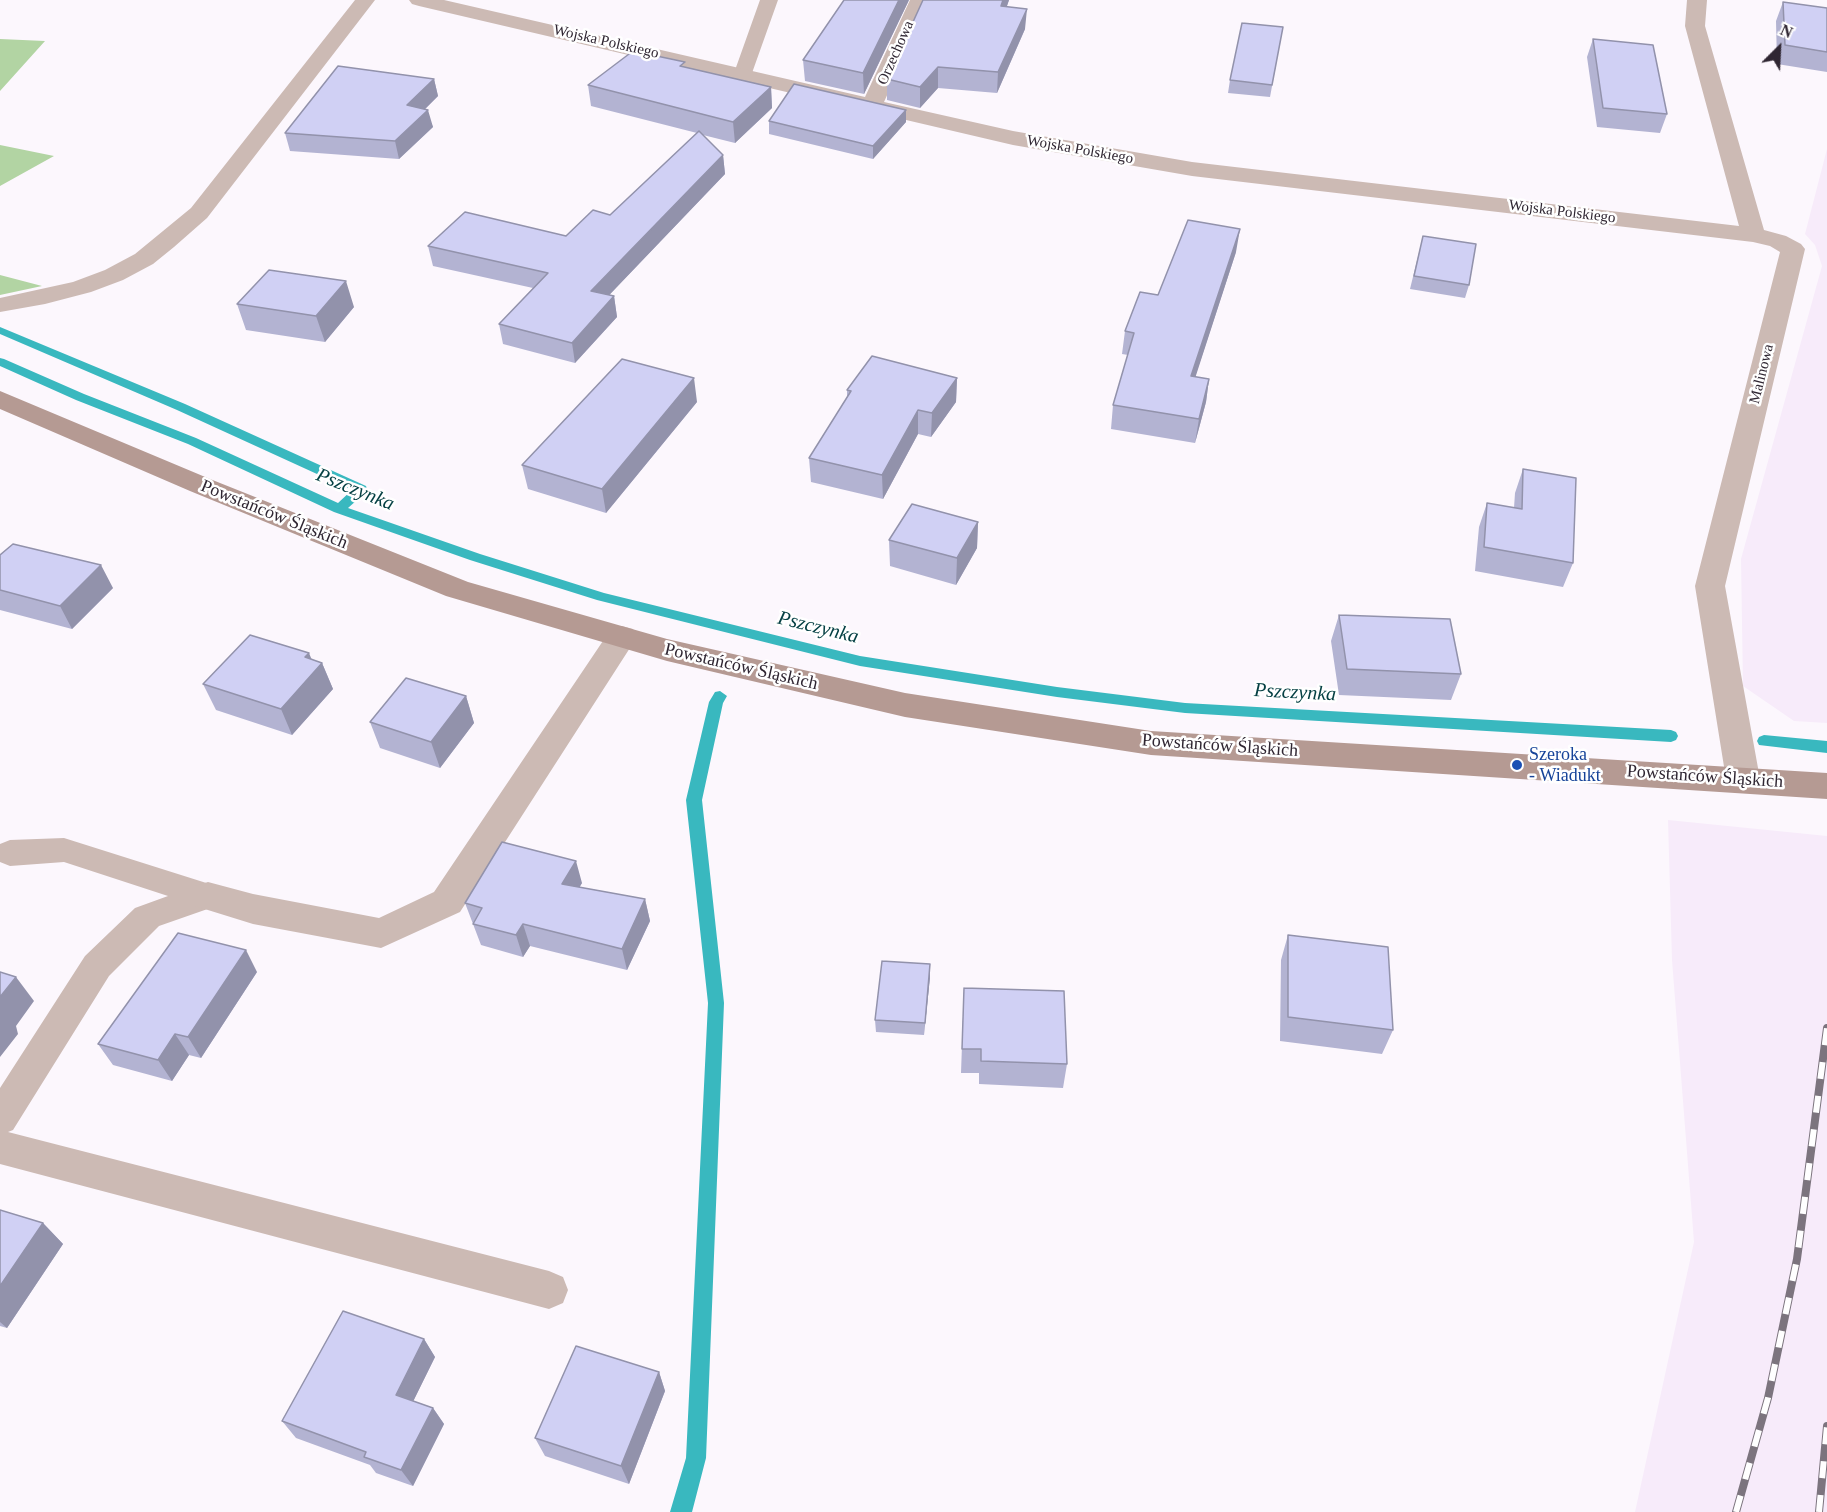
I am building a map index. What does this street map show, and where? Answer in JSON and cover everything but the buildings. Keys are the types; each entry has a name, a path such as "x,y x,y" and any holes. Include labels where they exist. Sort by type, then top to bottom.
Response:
{"street":[{"path":"0,305 45,297 114,274 144,259 166,242 199,213 365,0"},
{"name":"Wojska Polskiego","path":"419,0 743,73 1013,138 1192,169 1753,235"},
{"name":"Orzechowa","path":"872,105 920,0"},
{"path":"1697,0 1695,26 1753,235"},
{"name":"Malinowa","path":"1743,779 1710,586 1793,249 1778,241 1753,235"},
{"name":"Powstańców Śląskich","path":"0,399 200,485 457,589 667,650 905,705 1151,743 1827,786"},
{"path":"208,896 253,909 381,933 447,902 622,637"}],"lane":[{"path":"743,73 769,0"},
{"path":"10,853 64,850 208,896"},
{"path":"0,1119 97,966 147,917 208,896"},
{"path":"0,1147 549,1290"}],"shaded area":[{"path":"1827,149 1827,723 1794,721 1743,686 1741,559 1822,266 1815,245 1805,234"},
{"path":"1668,820 1827,836 1827,1512 1635,1512 1694,1242 1672,960"}],"green space":[{"path":"0,39 45,41 0,91"},
{"path":"0,145 54,156 0,186"},
{"path":"0,275 42,286 0,295"}],"waterway":[{"path":"0,330 181,407 361,489 339,509"},
{"name":"Pszczynka","path":"0,362 80,397 192,441 339,509"},
{"name":"Pszczynka","path":"339,509 475,557 602,597 860,661 1057,692 1185,708 1671,736"},
{"path":"681,1512 696,1458 716,1003 694,800 716,702 720,696"},
{"name":"Pszczynka","path":"1764,741 1827,747"}],"railway":[{"path":"1736,1512 1768,1398 1797,1259 1827,1028"},
{"path":"1819,1512 1827,1426"}],"place":[{"name":"Szeroka - Wiadukt","path":"1517,765"}]}
